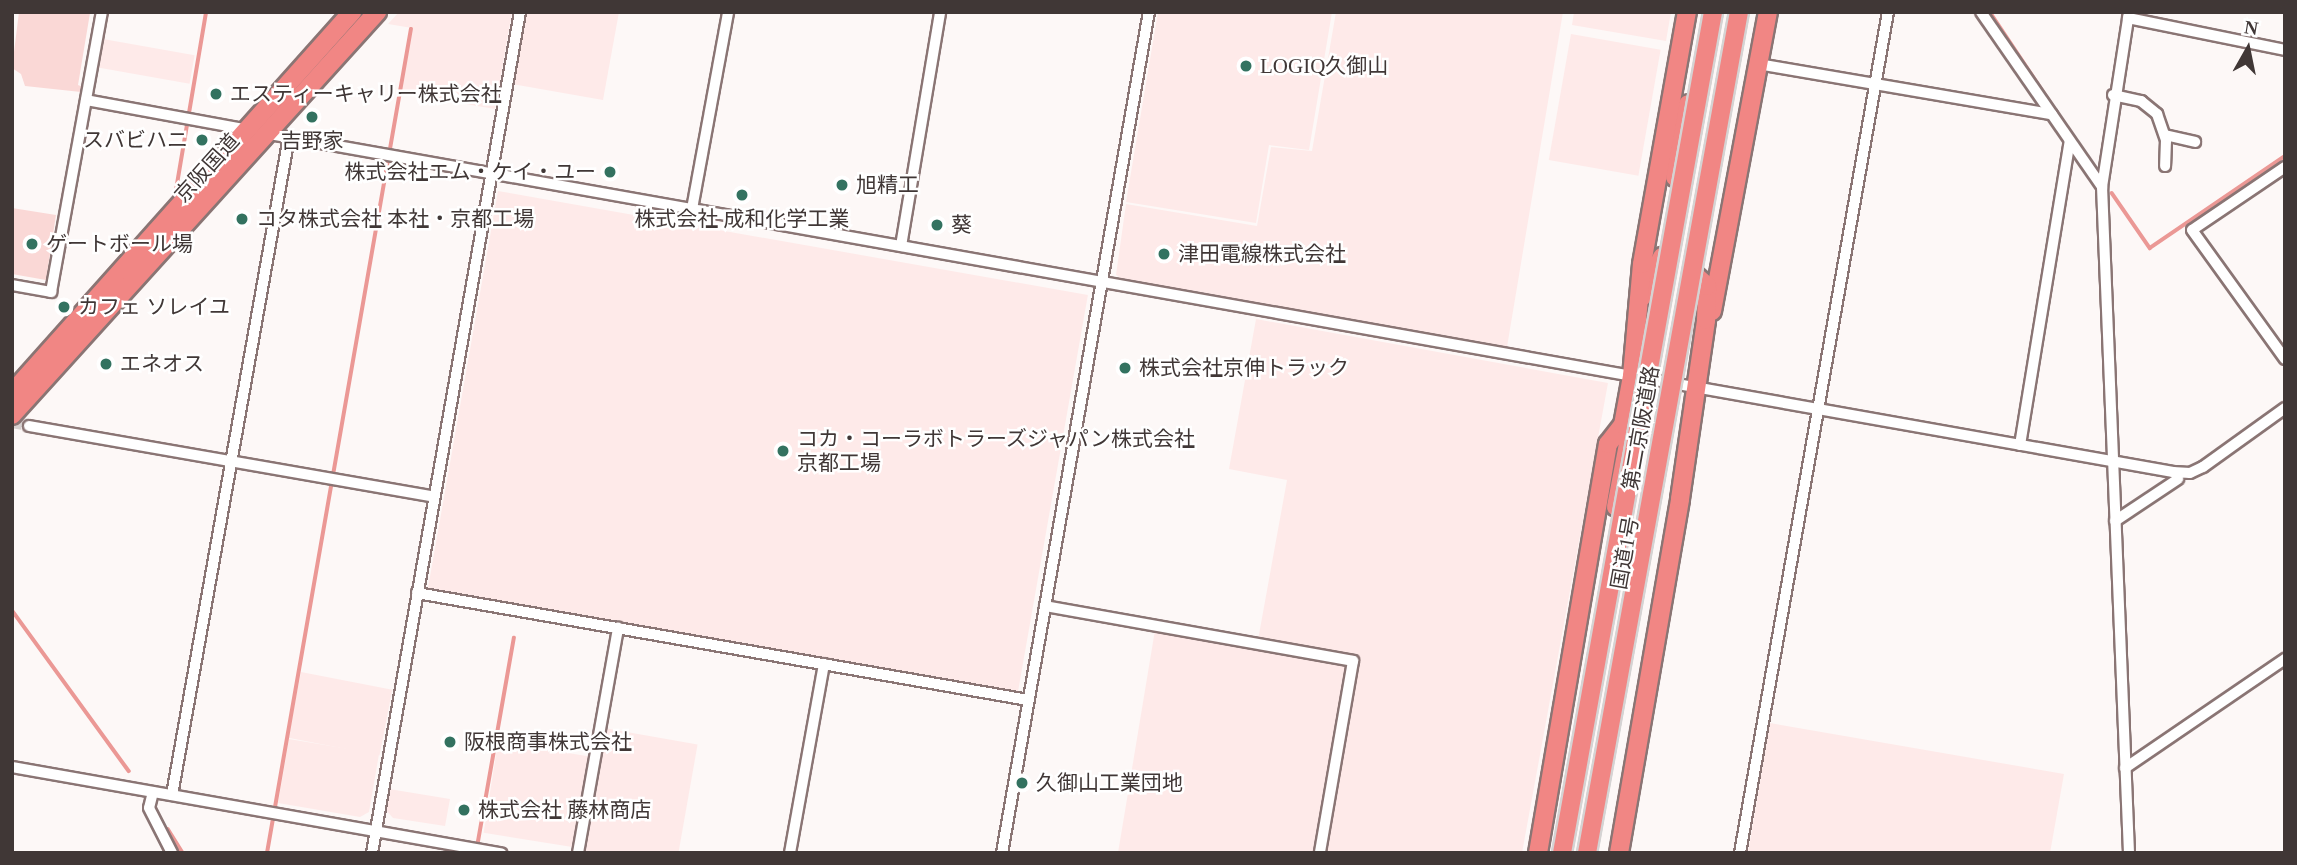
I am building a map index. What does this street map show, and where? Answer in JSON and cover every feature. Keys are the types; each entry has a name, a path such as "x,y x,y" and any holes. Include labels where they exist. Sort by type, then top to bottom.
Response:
{"highway":[{"name":"京阪国道","path":"12,393 49,343 247,130 352,12"},
{"name":"京阪国道","path":"12,415 377,12"},
{"path":"1622,466 1623,425 1637,377 1640,299 1687,12"},
{"name":"国道1号","path":"1561,853 1637,377 1662,257 1705,12"},
{"name":"第二京阪道路","path":"1561,853 1713,12"},
{"name":"国道1号","path":"1595,853 1658,496 1686,387 1696,276 1741,12"},
{"name":"第二京阪道路","path":"1587,853 1741,12"},
{"path":"1706,320 1716,305 1768,12"},
{"path":"1640,299 1662,257"},
{"path":"1619,853 1681,499 1686,387 1706,320 1707,286 1696,276"},
{"path":"1538,853 1608,444 1623,425"},
{"path":"1658,496 1681,475"}],"street":[{"path":"12,285 51,292 102,12"},
{"path":"372,853 520,12"},
{"path":"692,209 728,12"},
{"path":"901,246 940,12"},
{"path":"1002,853 1149,12"},
{"path":"1740,853 1888,12"},
{"path":"1981,12 2102,187"},
{"path":"2129,853 2102,187 2113,95 2128,15 2285,50"},
{"path":"1758,64 2052,114"},
{"path":"2113,95 2141,102 2157,114 2165,135 2165,166"},
{"path":"86,100 2172,472 2190,473 2203,467 2285,408"},
{"path":"2165,135 2195,142"},
{"path":"172,795 289,137"},
{"path":"2020,445 2070,141"},
{"path":"2285,167 2192,230 2285,359"},
{"path":"29,426 433,498"},
{"path":"2115,521 2178,480"},
{"path":"417,593 1028,700"},
{"path":"1045,606 1353,661 1320,853"},
{"path":"578,853 618,628"},
{"path":"2125,768 2285,659"},
{"path":"790,853 824,664"},
{"path":"12,767 502,853"},
{"path":"153,792 149,808 172,853"}],"shaded area":[{"path":"19,12 90,13 78,85 83,87 81,92 25,86 21,74 12,68"},
{"path":"399,12 512,12 495,109 401,93 412,28 388,24"},
{"path":"525,12 619,12 603,100 512,84"},
{"path":"1158,12 1332,12 1309,150 1269,145 1256,223 1126,202"},
{"name":"津田電線株式会社","path":"1336,12 1563,12 1507,347 1127,282 1116,275 1126,204 1257,226 1271,147 1312,151"},
{"path":"1574,12 1671,12 1666,41 1572,25"},
{"path":"1571,34 1661,50 1638,176 1549,160"},
{"path":"103,39 195,55 190,84 98,68"},
{"name":"コカ・コーラボトラーズジャパン株式会社 京都工場","path":"498,191 1088,295 1018,693 428,589"},
{"name":"ゲートボール場","path":"12,208 56,215 46,280 12,274"},
{"path":"1256,319 1608,383 1522,853 1325,853 1360,658 1258,640 1287,480 1229,469"},
{"path":"1155,630 1349,662 1317,853 1118,853"},
{"path":"301,672 392,690 380,756 288,738"},
{"path":"1770,723 2064,774 2050,853 1748,853"},
{"path":"604,728 698,744 678,853 582,851"},
{"path":"289,739 379,754 369,812 360,817 278,803"},
{"path":"498,742 590,757 575,847 484,833"},
{"path":"389,789 450,799 445,826 393,818 385,809"}],"waterway":[{"path":"176,190 206,12"},
{"path":"1990,12 2073,136"},
{"path":"267,853 411,29"},
{"path":"2112,193 2150,248 2285,156"},
{"path":"12,610 129,771"},
{"path":"477,847 514,638"},
{"path":"168,829 183,853"}],"tunnel":[{"path":"12,423 29,426"}],"place":[{"name":"LOGIQ久御山","path":"1246,66"},
{"name":"エスティーキャリー株式会社","path":"216,94"},
{"name":"吉野家","path":"312,117"},
{"name":"スバビハニ","path":"202,140"},
{"name":"株式会社エム・ケイ・ユー","path":"610,172"},
{"name":"旭精工","path":"842,185"},
{"name":"株式会社 成和化学工業","path":"742,195"},
{"name":"コタ株式会社 本社・京都工場","path":"242,219"},
{"name":"葵","path":"937,225"},
{"name":"ゲートボール場","path":"32,244"},
{"name":"津田電線株式会社","path":"1164,254"},
{"name":"カフェ ソレイユ","path":"64,307"},
{"name":"エネオス","path":"106,364"},
{"name":"株式会社京伸トラック","path":"1125,368"},
{"name":"コカ・コーラボトラーズジャパン株式会社 京都工場","path":"783,451"},
{"name":"阪根商事株式会社","path":"450,742"},
{"name":"久御山工業団地","path":"1022,783"},
{"name":"株式会社 藤林商店","path":"464,810"}]}
